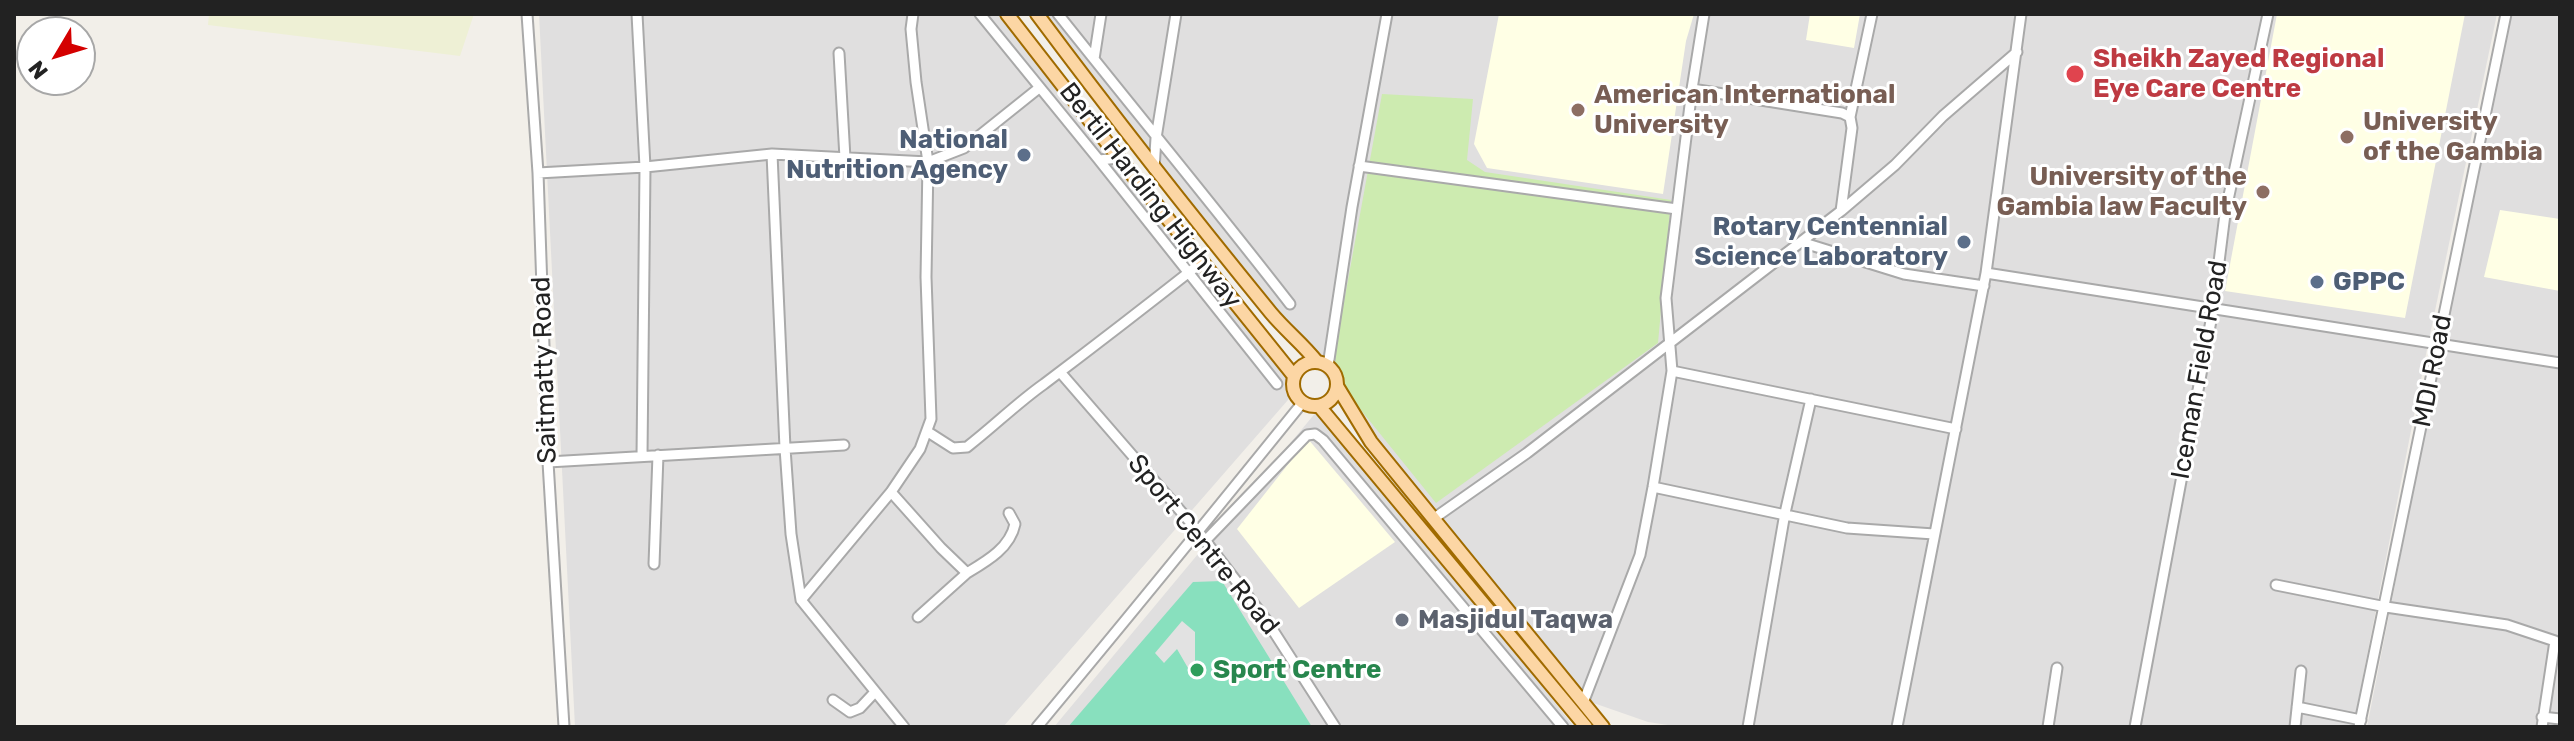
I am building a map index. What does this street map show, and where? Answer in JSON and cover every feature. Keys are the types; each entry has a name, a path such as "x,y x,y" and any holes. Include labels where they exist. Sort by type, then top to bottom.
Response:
{"main road":[{"name":"Bertil Harding Highway","path":"1007,14 1294,376"},
{"name":"Bertil Harding Highway","path":"1037,14 1154,169 1288,334 1323,364"},
{"path":"1586,727 1319,406 1303,402 1295,393 1294,376 1301,367 1323,364 1335,375 1337,386 1371,442 1603,726"},
{"path":"1319,406 1330,401 1337,386"}],"street":[{"name":"Saitmatty Road","path":"527,14 538,173 548,462 564,727"},
{"path":"637,14 645,167 642,456"},
{"path":"801,600 891,492 928,432 932,401 926,277 928,162 914,69 913,14"},
{"path":"980,14 1277,384"},
{"path":"1058,14 1290,304"},
{"path":"1094,59 1101,14"},
{"path":"1154,169 1176,14"},
{"path":"1323,364 1387,14"},
{"path":"1583,703 1640,555 1653,487 1672,371 1666,298 1704,14"},
{"path":"1841,211 1852,128 1850,117 1872,14"},
{"path":"1897,727 1984,286 2021,14"},
{"name":"Iceman Field Road","path":"2135,727 2213,310 2225,214 2268,14"},
{"name":"MDI Road","path":"2360,724 2506,14"},
{"path":"1433,519 1527,453 1841,211 2017,52"},
{"path":"839,53 845,158"},
{"path":"538,173 645,167 772,154 928,162 964,148 1039,88"},
{"path":"1692,89 1842,113 1850,117"},
{"path":"772,154 785,448 791,534 801,600 904,727"},
{"path":"1099,160 1119,158"},
{"path":"1359,166 1677,209"},
{"path":"1801,242 1904,274 1984,286"},
{"path":"928,432 953,448 967,447 1202,262"},
{"path":"1986,273 2560,363"},
{"path":"1672,371 1956,429"},
{"name":"Sport Centre Road","path":"1060,372 1197,530 1267,621 1335,727"},
{"path":"1748,727 1785,513 1811,399"},
{"path":"1037,727 1303,402"},
{"path":"1205,541 1307,435 1315,434 1563,727"},
{"path":"548,462 844,445"},
{"path":"654,564 658,455"},
{"path":"1653,487 1847,528 1934,534"},
{"path":"891,492 967,573"},
{"path":"918,617 967,573 1005,545 1013,534 1015,524 1009,513"},
{"path":"2276,585 2386,607 2507,625 2555,641 2542,722 2560,719"},
{"path":"2048,727 2057,668"},
{"path":"2295,727 2301,671"},
{"path":"833,700 850,712 860,708 875,692"},
{"path":"2297,707 2360,724"},
{"path":"1603,726 1616,727"}],"shaded area":[{"path":"209,14 474,14 460,56 208,25"},
{"path":"539,14 1014,14 1301,385 1003,727 575,727"},
{"path":"1037,14 2497,14 2353,727 1681,727 1648,722 1582,699"},
{"name":"American International University","path":"1499,14 1694,14 1686,41 1663,194 1487,168 1474,144"},
{"path":"1810,14 1860,14 1854,48 1806,40"},
{"name":"University of the Gambia","path":"2277,14 2465,14 2405,318 2225,291"},
{"path":"2507,14 2560,14 2560,727 2367,727"},
{"path":"2500,210 2560,219 2560,291 2484,277"},
{"path":"1322,405 1574,727 1054,727"},
{"path":"1308,439 1395,542 1299,608 1237,529"},
{"path":"1182,621 1195,632 1195,661 1188,668 1177,649 1164,663 1155,653"}],"green space":[{"path":"1382,94 1473,99 1467,160 1485,172 1671,200 1658,343 1436,503 1331,373"},
{"name":"Sport Centre","path":"1222,581 1312,727 1068,727 1193,582"}],"place":[{"name":"Sheikh Zayed Regional Eye Care Centre","path":"2075,74"},
{"name":"American International University","path":"1578,110"},
{"name":"University of the Gambia","path":"2347,137"},
{"name":"National Nutrition Agency","path":"1024,155"},
{"name":"University of the Gambia law Faculty","path":"2263,192"},
{"name":"Rotary Centennial Science Laboratory","path":"1964,242"},
{"name":"GPPC","path":"2317,282"},
{"name":"Masjidul Taqwa","path":"1402,620"},
{"name":"Sport Centre","path":"1197,670"}]}
